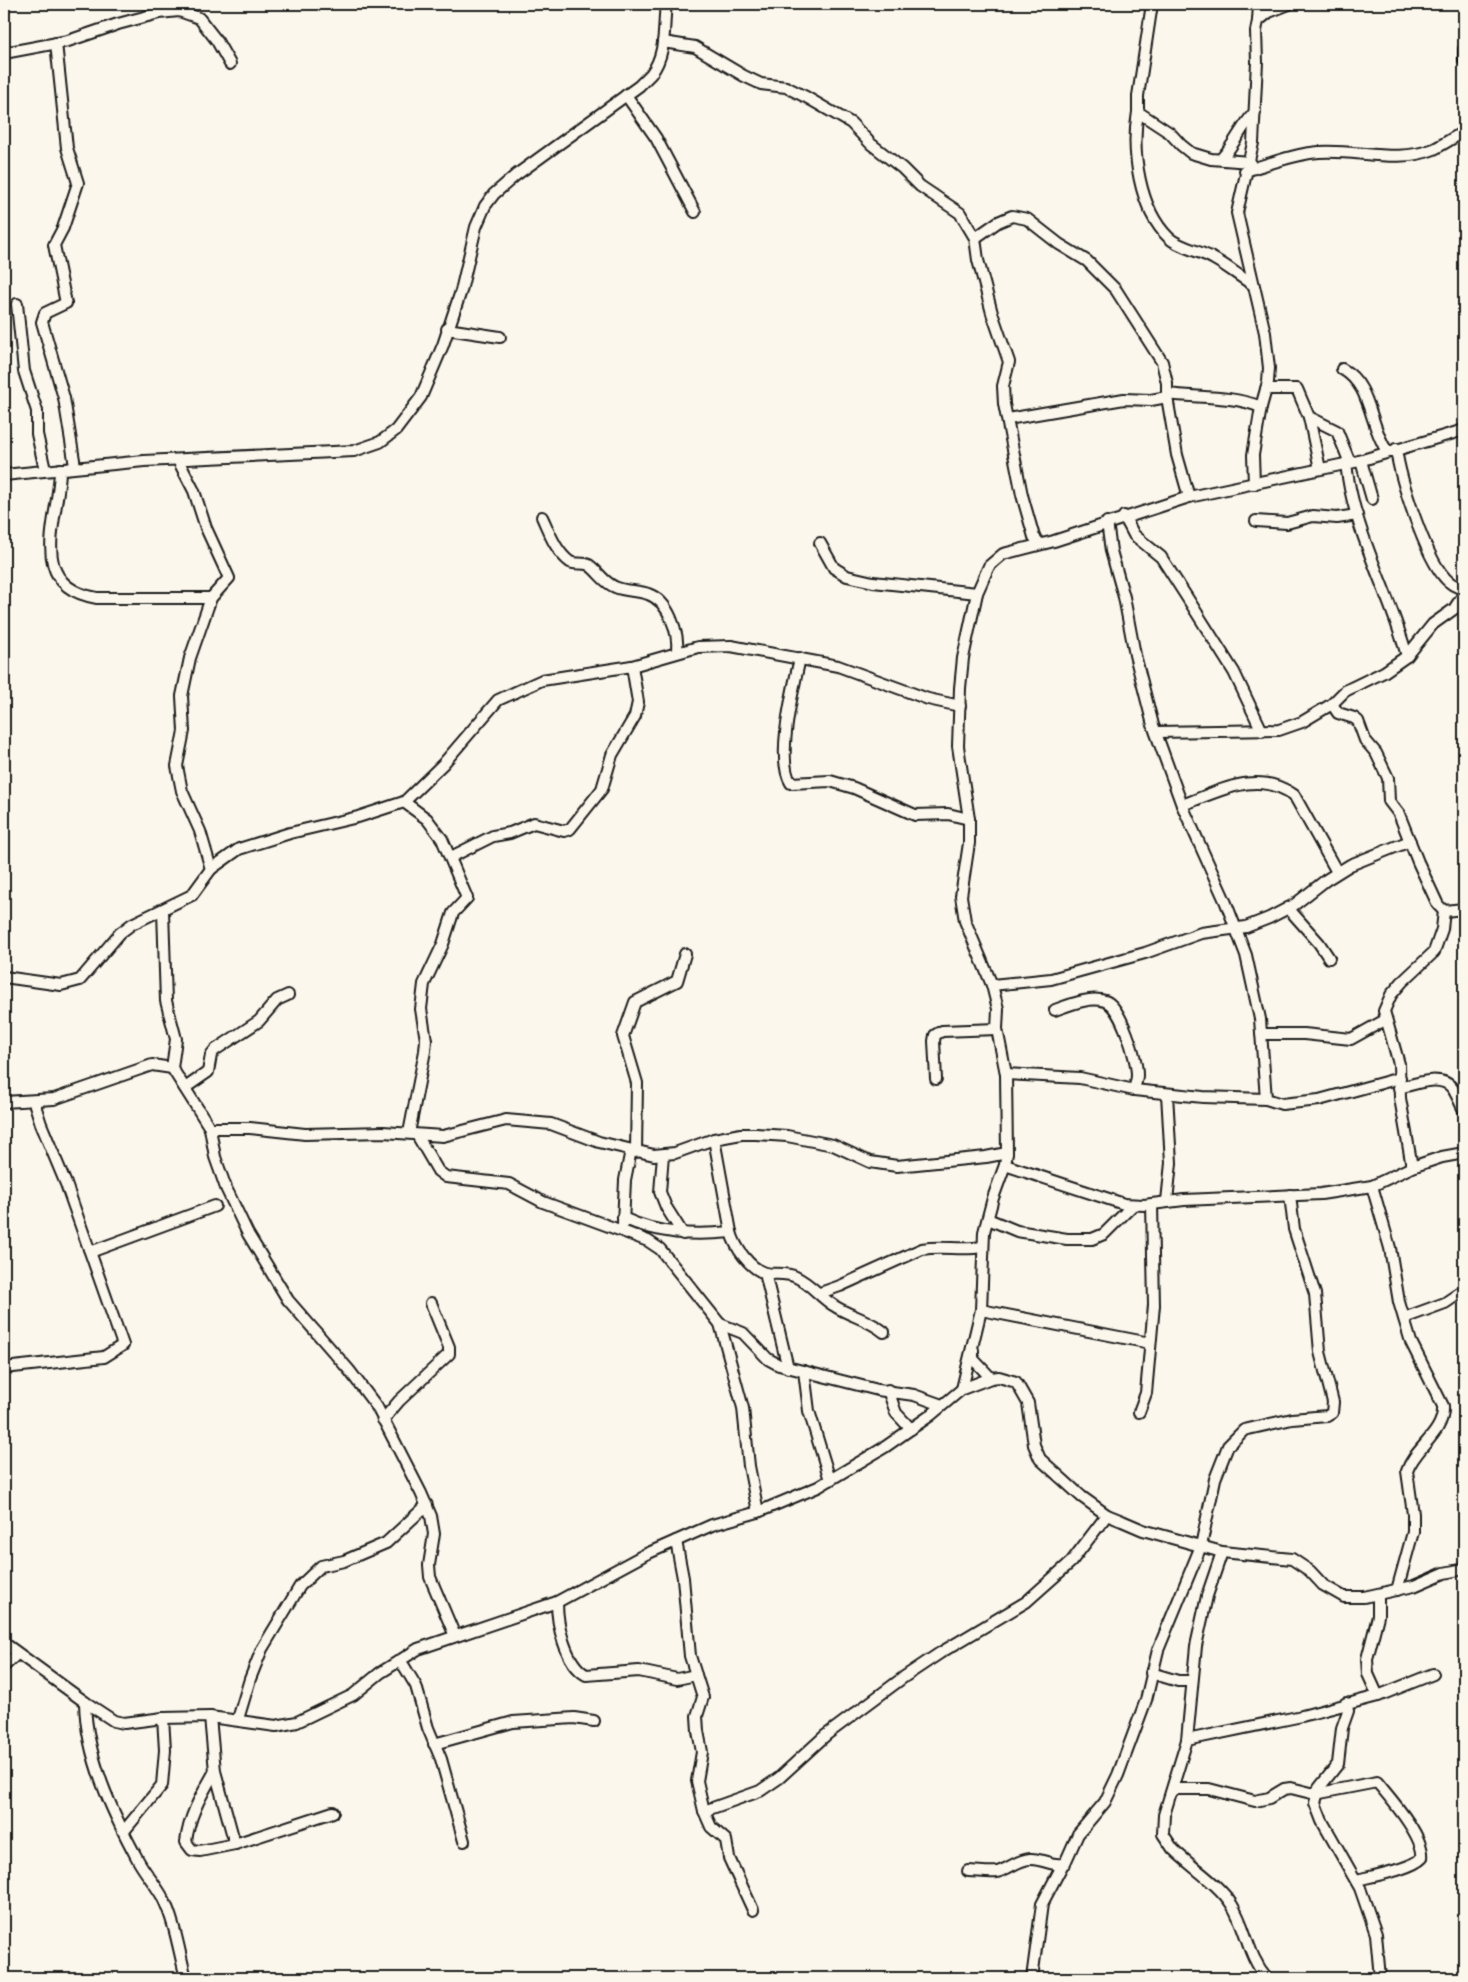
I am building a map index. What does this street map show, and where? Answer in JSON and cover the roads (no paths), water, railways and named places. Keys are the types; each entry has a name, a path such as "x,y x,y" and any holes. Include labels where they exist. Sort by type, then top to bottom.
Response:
{"street":[{"path":"4,474 75,466 354,452 370,446 396,430 421,397 443,345 461,291 476,227 485,206 494,194 516,175 646,80 658,66 663,51 666,4"},
{"path":"1152,4 1138,96 1135,134 1138,172 1149,206 1163,231 1171,239 1214,258 1252,284"},
{"path":"1254,484 1253,455 1269,368 1267,346 1237,213 1247,167 1255,112 1257,62 1255,38 1259,4"},
{"path":"1265,4 1277,8"},
{"path":"1258,21 1277,8 1289,4"},
{"path":"4,53 68,41 118,24 159,13 179,12 199,18 218,41 230,64"},
{"path":"663,42 695,47 744,76 762,84 786,87 851,123 871,144 902,168 920,186 955,208 966,220 975,238 978,260 992,313 1009,362 1003,386 1008,419 1022,495 1034,537 1040,544"},
{"path":"56,43 66,148 77,177 77,188 54,245 66,303 45,313 42,322 64,398 75,466"},
{"path":"1464,49 1464,60"},
{"path":"626,95 656,138 695,212"},
{"path":"1138,112 1170,133 1191,153 1247,167 1302,154 1320,152 1382,156 1410,154 1434,149 1464,132"},
{"path":"1221,159 1234,144 1242,126 1255,112"},
{"path":"975,238 998,222 1012,216 1028,219 1059,244 1087,261 1116,290 1156,351 1166,375 1167,395 1177,455 1189,497"},
{"path":"17,304 24,371 37,411 37,434 45,470"},
{"path":"447,329 500,337"},
{"path":"1342,368 1354,376 1362,390 1380,441 1391,450 1440,571 1451,584 1464,589"},
{"path":"1266,389 1297,389 1310,417 1320,469"},
{"path":"1008,419 1124,399 1151,400 1167,395 1230,398 1261,407"},
{"path":"1310,417 1335,429 1348,463 1348,482 1357,515 1407,656"},
{"path":"962,1389 981,1310 982,1247 1007,1153 1006,1074 997,1029 998,1010 992,985 972,939 961,904 969,843 969,819 958,755 963,658 977,593 989,566 1003,554 1189,497 1361,461 1391,450 1464,430"},
{"path":"178,460 194,492 206,528 228,572 229,578 226,584 211,598 190,658 182,696 184,731 177,766 182,791 200,832 211,869"},
{"path":"1361,461 1372,499"},
{"path":"60,469 50,545 52,559 68,588 86,596 97,598 211,598"},
{"path":"1256,521 1288,523 1313,516 1337,518 1357,515"},
{"path":"1124,516 1134,535 1161,558 1188,598 1234,672 1262,731"},
{"path":"542,517 556,546 571,562 589,565 603,580 616,588 648,594 657,599 675,628 677,652"},
{"path":"1107,522 1111,551 1129,615 1135,655 1156,732 1182,804 1237,929 1248,968 1261,1034 1266,1099"},
{"path":"820,544 834,568 847,576 873,582 977,593"},
{"path":"1156,732 1262,731 1279,730 1288,727 1317,714 1332,704 1345,691 1384,672 1407,656 1433,624 1454,608 1464,594"},
{"path":"4,977 61,985 80,980 120,933 132,924 192,896 211,869 239,849 290,833 358,817 404,802 443,764 498,700 549,678 632,666 698,647 731,646 838,666 928,699 960,706"},
{"path":"800,658 786,735 786,770 791,782 830,781 854,788 915,815 948,814 969,819"},
{"path":"451,857 493,836 510,833 534,823 564,831 570,829 602,789 612,755 635,716 638,702 632,666"},
{"path":"1332,704 1338,713 1358,721 1365,740 1376,753 1388,778 1389,801 1399,814 1438,905 1444,911"},
{"path":"1182,804 1242,783 1255,781 1288,791 1294,796 1337,872"},
{"path":"404,802 413,807 432,825 451,857 467,898 453,913 443,944 424,984 421,1009 426,1040 413,1134 438,1171 446,1177 509,1184 543,1202 648,1241 660,1249 720,1324 743,1408 749,1466 758,1512"},
{"path":"992,985 1051,979 1145,953 1201,934 1237,929 1269,918 1288,908 1337,872 1410,841"},
{"path":"1288,908 1319,943 1329,958"},
{"path":"1444,911 1464,909"},
{"path":"163,911 166,1001 176,1039 172,1068 210,1128 213,1149 226,1188 248,1234 288,1300 349,1370 377,1407 427,1505 432,1516 434,1541 429,1566 430,1578 455,1636"},
{"path":"1412,1167 1396,1052 1385,1020 1384,1011 1390,995 1434,952 1442,929 1444,911"},
{"path":"622,1231 625,1180 633,1151 636,1083 624,1044 624,1030 635,1002 677,981 686,954"},
{"path":"185,1088 208,1072 211,1055 214,1050 259,1021 277,1000 288,995"},
{"path":"1055,1010 1082,1001 1099,1000 1110,1004 1126,1032 1133,1052 1137,1075 1134,1090"},
{"path":"1261,1034 1304,1034 1351,1039 1385,1020"},
{"path":"936,1079 934,1041 936,1035 942,1031 997,1029"},
{"path":"4,1102 34,1102 71,1094 152,1065 172,1068"},
{"path":"1006,1074 1080,1078 1134,1090 1167,1094 1266,1099 1282,1104 1319,1100 1400,1083 1440,1081 1449,1084 1464,1110"},
{"path":"1167,1094 1171,1163 1167,1201"},
{"path":"4,1368 104,1357 123,1345 66,1184 34,1102"},
{"path":"210,1128 256,1129 305,1134 383,1132 455,1134 482,1124 506,1120 542,1123 633,1151 663,1155 714,1139 741,1134 787,1136 833,1145 870,1162 898,1166 1007,1153"},
{"path":"714,1139 731,1232 735,1244 748,1260 765,1273 795,1276 835,1306 870,1321 884,1332"},
{"path":"1005,1165 1133,1205 1167,1201 1321,1194 1372,1186 1412,1167 1442,1157 1464,1153"},
{"path":"663,1155 660,1192 666,1207 683,1234"},
{"path":"1372,1186 1390,1248 1395,1286 1411,1342 1443,1406 1444,1415 1438,1427 1407,1471 1413,1514 1413,1532 1398,1590"},
{"path":"1032,1978 1042,1904 1084,1825 1105,1802 1111,1791 1146,1700 1158,1650 1201,1546 1215,1479 1228,1446 1244,1430 1266,1424 1327,1416 1334,1409 1320,1352 1315,1294 1294,1229 1290,1195"},
{"path":"1139,1412 1146,1393 1154,1304 1152,1204"},
{"path":"988,1219 1017,1231 1068,1239 1092,1239 1104,1234 1133,1205"},
{"path":"89,1249 92,1251 216,1206"},
{"path":"623,1218 650,1229 683,1234 731,1232"},
{"path":"820,1293 922,1249 933,1247 964,1251 982,1247"},
{"path":"765,1273 788,1368"},
{"path":"1404,1318 1445,1303 1464,1290"},
{"path":"383,1420 399,1401 449,1354 450,1347 431,1304"},
{"path":"981,1310 1008,1317 1150,1343"},
{"path":"720,1324 743,1334 768,1359 788,1368 914,1395 942,1405"},
{"path":"973,1349 973,1359 991,1378"},
{"path":"804,1371 809,1410 830,1480"},
{"path":"4,1643 114,1721 124,1723 163,1718 210,1717 276,1726 297,1722 353,1695 418,1649 557,1602 644,1555 712,1525 758,1512 791,1499 830,1480 911,1429 962,1389 991,1378 999,1377 1016,1382 1028,1403 1036,1453 1062,1480 1107,1515 1143,1530 1222,1552 1292,1559 1310,1571 1323,1586 1344,1597 1378,1595 1414,1586 1444,1573 1464,1569"},
{"path":"888,1390 896,1413 911,1429"},
{"path":"238,1720 250,1678 262,1649 300,1586 320,1566 344,1561 386,1543 427,1505"},
{"path":"704,1811 760,1792 779,1778 826,1735 904,1677 940,1652 1026,1602 1071,1562 1107,1515"},
{"path":"676,1541 683,1578 690,1656 703,1698 697,1716 702,1752 697,1782 704,1811 711,1827 726,1840 729,1858 754,1910"},
{"path":"1222,1552 1207,1596 1196,1646 1191,1682 1192,1704 1187,1740 1164,1816 1163,1834 1177,1853 1231,1904 1242,1928 1250,1954 1267,1978"},
{"path":"1378,1595 1378,1616 1367,1660 1368,1674 1378,1696"},
{"path":"557,1602 559,1624 564,1642 575,1664 586,1675 639,1671 677,1679 696,1675"},
{"path":"4,1666 17,1654"},
{"path":"398,1662 404,1666 416,1686 434,1744 441,1759 464,1841"},
{"path":"1152,1673 1178,1681 1191,1682"},
{"path":"1187,1740 1302,1716 1378,1696 1433,1674"},
{"path":"85,1702 85,1715 98,1774 138,1860 162,1898 171,1919 186,1978"},
{"path":"1346,1703 1348,1711 1342,1728 1338,1764 1316,1794 1317,1811 1356,1880 1376,1934 1380,1978"},
{"path":"210,1717 215,1772 235,1844"},
{"path":"124,1831 162,1785 165,1750 163,1718"},
{"path":"434,1744 513,1722 574,1718 594,1721"},
{"path":"215,1772 198,1800 187,1829 187,1846 192,1850 200,1851 235,1844 333,1812"},
{"path":"1173,1789 1209,1789 1255,1801 1269,1798 1279,1791 1291,1788 1316,1794 1377,1782 1393,1802 1423,1853 1418,1862 1356,1880"},
{"path":"968,1871 998,1872 1020,1861 1031,1858 1063,1864"}]}
